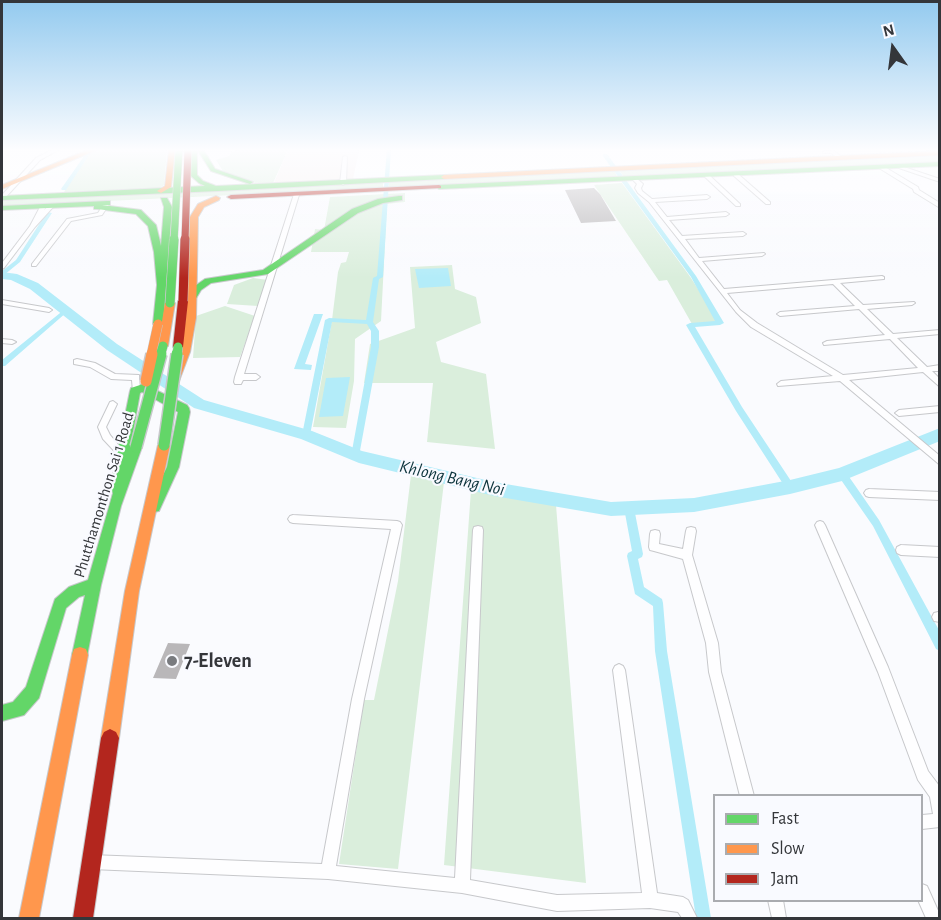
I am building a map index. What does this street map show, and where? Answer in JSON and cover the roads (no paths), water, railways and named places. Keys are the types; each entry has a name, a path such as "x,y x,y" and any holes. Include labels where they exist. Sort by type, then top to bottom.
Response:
{"main road":[{"path":"163,196 165,192"},
{"name":"Phutthamonthon Sai 1 Road","path":"29,918 94,585 115,506 136,447 163,346 182,301 179,192"},
{"name":"Phutthamonthon Sai 1 Road","path":"83,918 132,591 164,444 181,350 186,192"},
{"path":"2,198 163,196 226,192"},
{"path":"182,301 196,211 217,193 296,195 351,192"},
{"path":"182,301 208,281 259,274 274,268 382,192"},
{"path":"2,208 106,206 163,196"},
{"path":"142,424 143,398 158,324 168,207 163,196"},
{"path":"106,206 138,212 152,225 158,252 161,284"},
{"path":"166,231 185,225 194,229"},
{"path":"115,506 121,453 136,390 143,388 183,408 184,412 172,467 146,523"},
{"path":"2,714 18,709 33,692 60,604 74,592 94,585"}],"street":[{"path":"640,192 648,198 707,197"},
{"path":"645,192 721,291 754,325 842,378 938,459"},
{"path":"724,192 738,205"},
{"path":"755,192 768,203"},
{"path":"917,192 939,206"},
{"path":"256,377 238,380 296,195"},
{"path":"2,267 33,226 52,206"},
{"path":"34,265 70,219 100,214 106,206"},
{"path":"664,219 726,214"},
{"path":"679,238 743,234"},
{"path":"697,260 762,254"},
{"path":"721,291 882,278"},
{"path":"835,282 939,384"},
{"path":"2,302 49,310"},
{"path":"780,315 912,303"},
{"path":"827,343 939,332"},
{"path":"2,341 12,342"},
{"path":"77,362 92,365 114,377 135,377 136,390"},
{"path":"781,384 939,368"},
{"path":"113,404 102,427 106,437 121,453"},
{"path":"898,413 939,409"},
{"path":"869,494 939,496"},
{"path":"293,519 397,525 358,699 328,872"},
{"path":"820,525 884,671 923,776 936,794 939,814"},
{"path":"462,886 478,530"},
{"path":"690,531 687,555 712,643 715,672 747,794"},
{"path":"655,534 654,547 687,555"},
{"path":"902,550 939,552"},
{"path":"619,670 650,900"},
{"path":"923,822 939,820"},
{"path":"91,862 328,872 462,886 557,903 650,900 682,904 690,918"},
{"path":"923,896 933,918"},
{"path":"775,902 779,918"}],"water":[{"path":"448,268 451,286 419,288 415,269"},
{"path":"314,314 323,314 305,364 312,365 311,370 294,369"},
{"path":"350,377 343,416 319,417 326,378"}],"waterway":[{"path":"369,322 376,278 380,277 386,192"},
{"path":"632,192 694,277 720,323 690,325 739,409 790,487"},
{"path":"2,274 18,261 49,213"},
{"name":"Khlong Bang Noi","path":"2,276 13,277 34,286 112,347 199,404 306,435 359,457 494,489 611,509 694,505 790,487 842,474 940,434"},
{"path":"2,364 65,311"},
{"path":"306,435 329,320 369,322"},
{"path":"355,456 375,347 375,331 369,322"},
{"path":"842,474 876,523 940,645"},
{"path":"629,508 638,554 632,556 639,590 658,603 661,651 704,918"}],"place":[{"name":"7-Eleven","path":"172,661"}]}
